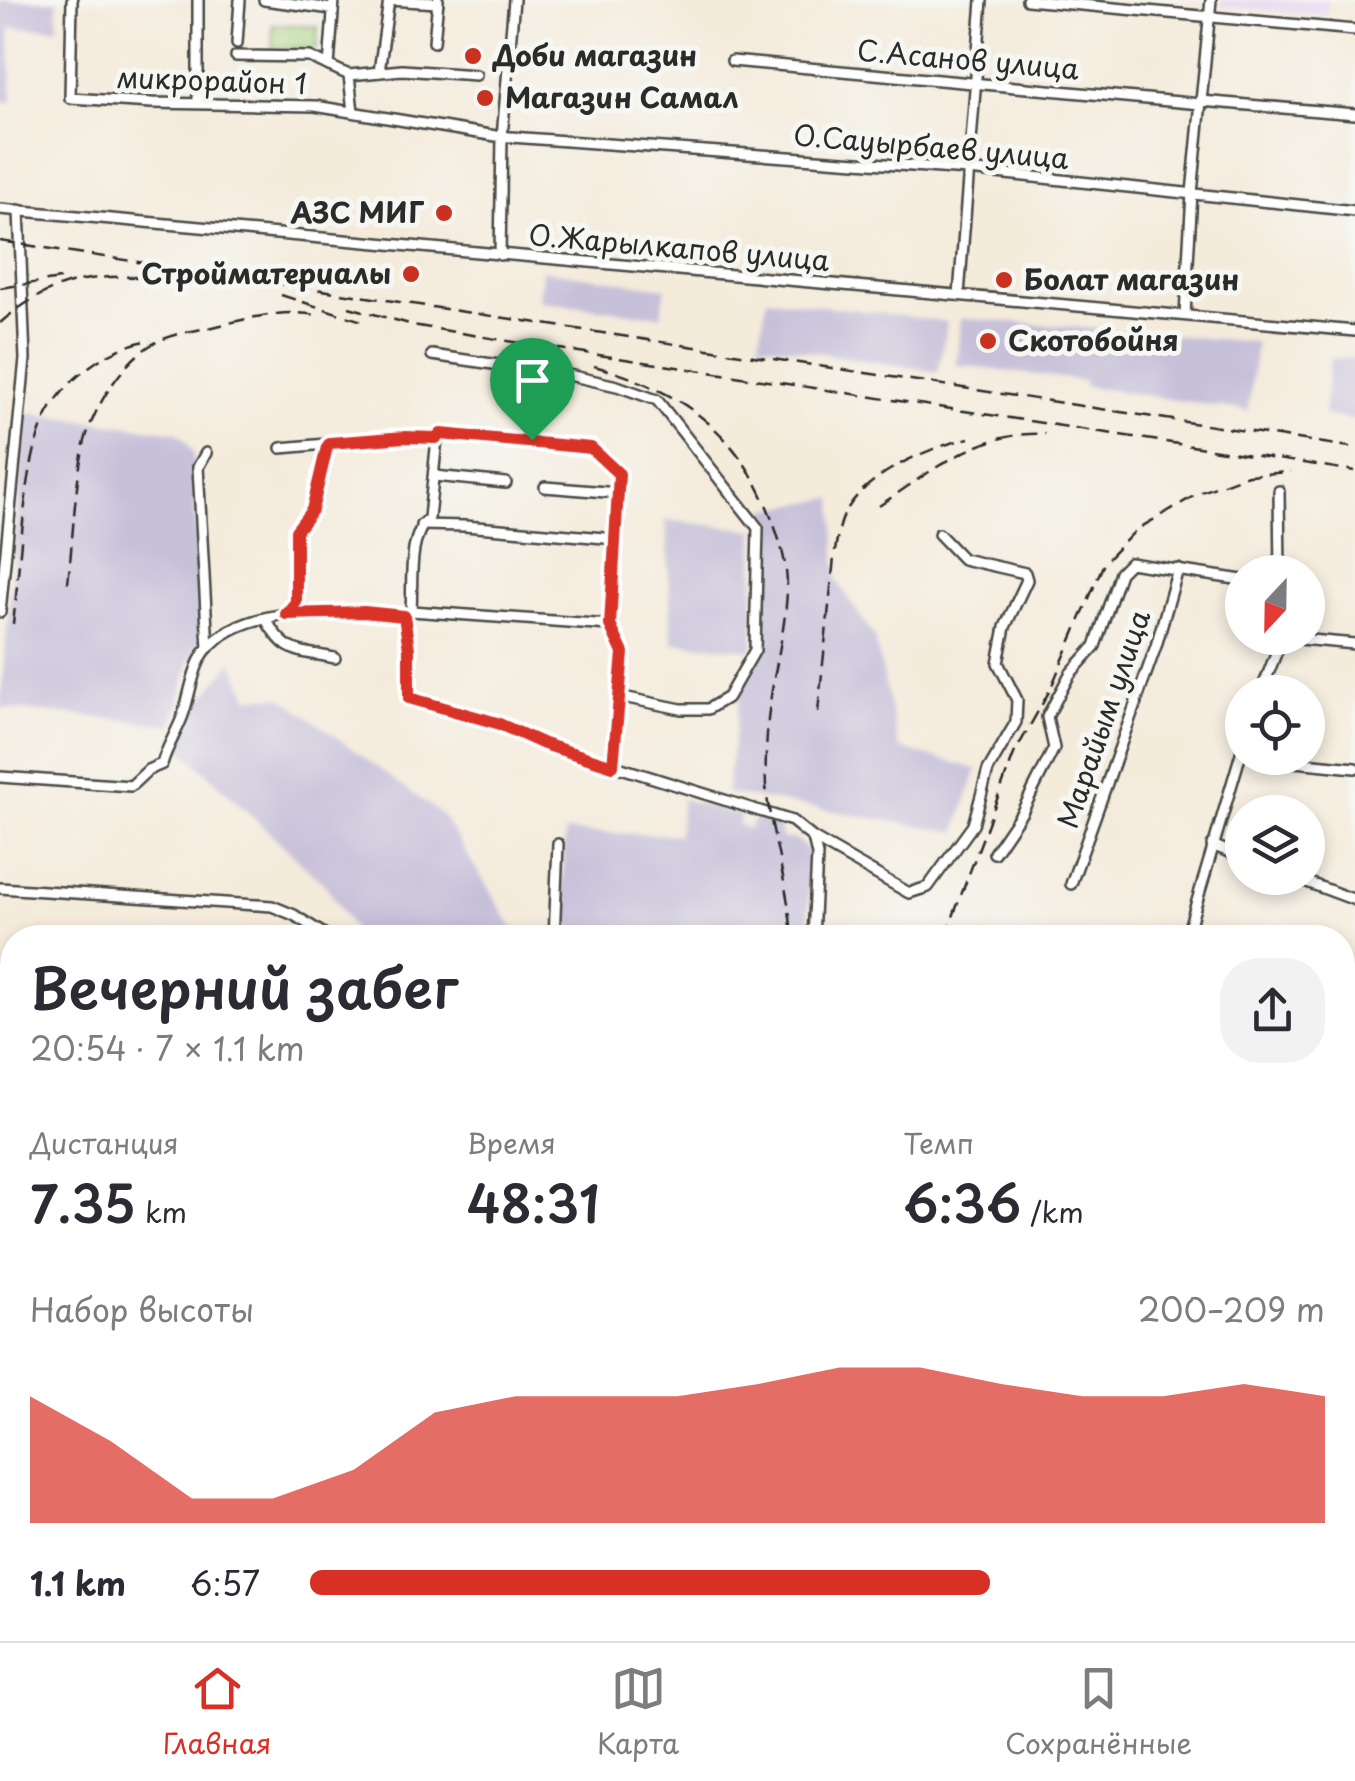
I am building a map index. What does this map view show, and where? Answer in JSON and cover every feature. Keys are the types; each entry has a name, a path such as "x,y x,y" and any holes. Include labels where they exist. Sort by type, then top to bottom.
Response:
{"street":[{"name":"микрорайон 1","path":"72,0 70,98 315,106 502,137"},
{"path":"198,0 198,102"},
{"name":"микрорайон 1","path":"237,43 240,0"},
{"name":"микрорайон 1","path":"264,0 333,4 329,66"},
{"path":"379,72 389,0 438,2 434,42"},
{"path":"500,254 502,137 514,0"},
{"path":"959,295 982,0"},
{"path":"1027,0 1355,30"},
{"path":"1142,12 1143,0"},
{"path":"1185,315 1211,0"},
{"name":"микрорайон 1","path":"236,56 310,57 349,75 402,70 476,75"},
{"name":"С.Асанов улица","path":"732,61 1355,114"},
{"name":"микрорайон 1","path":"349,75 352,112"},
{"name":"О.Сауырбаев улица","path":"502,137 968,170 1355,211"},
{"name":"О.Жарылкапов улица","path":"0,208 1355,330"},
{"path":"0,612 4,511 25,359 19,210"},
{"path":"432,355 573,376 657,400 758,528 755,650 728,697 708,710 681,710 618,696"},
{"path":"282,448 470,434 591,448 619,474 610,625 623,653 613,766"},
{"path":"436,438 429,518 416,540 408,613 409,698 497,723 544,744 792,821 813,838 909,893 928,887 974,825 988,770 1016,722 1017,700 998,663 1005,626 1027,580 1024,573 1011,568 963,559 939,534"},
{"path":"286,614 296,602 296,531 312,510 321,462 330,443"},
{"path":"0,777 131,786 148,770 162,764 206,650 198,468 206,453"},
{"path":"434,476 506,483"},
{"path":"545,486 618,492"},
{"path":"1280,491 1280,555"},
{"path":"421,526 616,539"},
{"name":"Марайым улица","path":"994,853 1022,812 1054,748 1047,717 1070,674 1095,646 1120,573 1130,563 1225,577"},
{"name":"Марайым улица","path":"1070,884 1156,646 1178,569"},
{"path":"206,650 229,630 286,614 408,613 610,625"},
{"path":"265,618 279,642 290,649 335,658"},
{"path":"1325,641 1355,644"},
{"path":"1325,765 1355,768"},
{"path":"1190,925 1235,775"},
{"path":"813,838 817,855 814,925"},
{"path":"555,925 558,844"},
{"path":"1212,845 1225,850"},
{"path":"0,888 272,906 310,925"},
{"path":"1325,889 1355,900"}],"shaded area":[{"path":"0,0 57,0 58,28 10,28 12,102 0,101"},
{"path":"1222,0 1328,0 1327,16 1222,6"},
{"path":"542,270 666,288 661,316 539,301"},
{"path":"767,298 947,322 938,372 759,343"},
{"path":"961,318 1256,342 1248,411 1084,386 1084,381 956,365"},
{"path":"1330,358 1355,358 1355,420 1324,415"},
{"path":"27,413 177,432 193,453 201,638 190,661 173,725 0,708"},
{"path":"834,498 837,581 875,638 899,748 977,769 956,832 726,793 742,679 745,669 758,661 763,560 760,510"},
{"path":"666,520 755,530 753,650 672,642"},
{"path":"232,661 249,697 282,697 442,815 511,925 351,925 327,887 172,740"},
{"path":"682,799 740,815 739,825 749,829 754,818 779,825 782,839 795,839 810,851 808,925 561,925 565,832 678,835"}],"green space":[{"path":"273,24 318,27 317,49 272,47"}],"railway":[{"path":"0,241 1350,447"},
{"path":"0,323 57,287 95,278 162,278"},
{"path":"0,288 60,279"},
{"path":"281,295 362,321"},
{"path":"349,307 413,325 514,342 1355,471"},
{"path":"68,583 84,445 100,404 129,364 151,345 175,335 266,315 316,315"},
{"path":"13,624 28,485 44,422 80,374 114,352 151,340"},
{"path":"594,366 653,387 703,418 742,461 758,487 777,535 787,591 768,716 766,777 791,925"},
{"path":"879,506 977,446 1021,435 1045,434"},
{"path":"818,712 835,548 850,504 896,466 969,438"},
{"path":"950,925 1014,754 1050,690 1104,563 1136,530 1199,493 1248,475 1290,472"}],"place":[{"name":"Доби магазин","path":"473,56"},
{"name":"Магазин Самал","path":"485,98"},
{"name":"АЗС МИГ","path":"444,213"},
{"name":"Стройматериалы","path":"411,274"},
{"name":"Болат магазин","path":"1004,280"},
{"name":"Скотобойня","path":"988,341"}],"route":[{"path":"441,434 532,440 591,448 619,474 610,625 623,653 613,766 544,744 497,723 426,706 409,698 404,616 364,612 286,614 296,602 296,531 312,510 321,462 330,443 436,438 441,434"}]}
